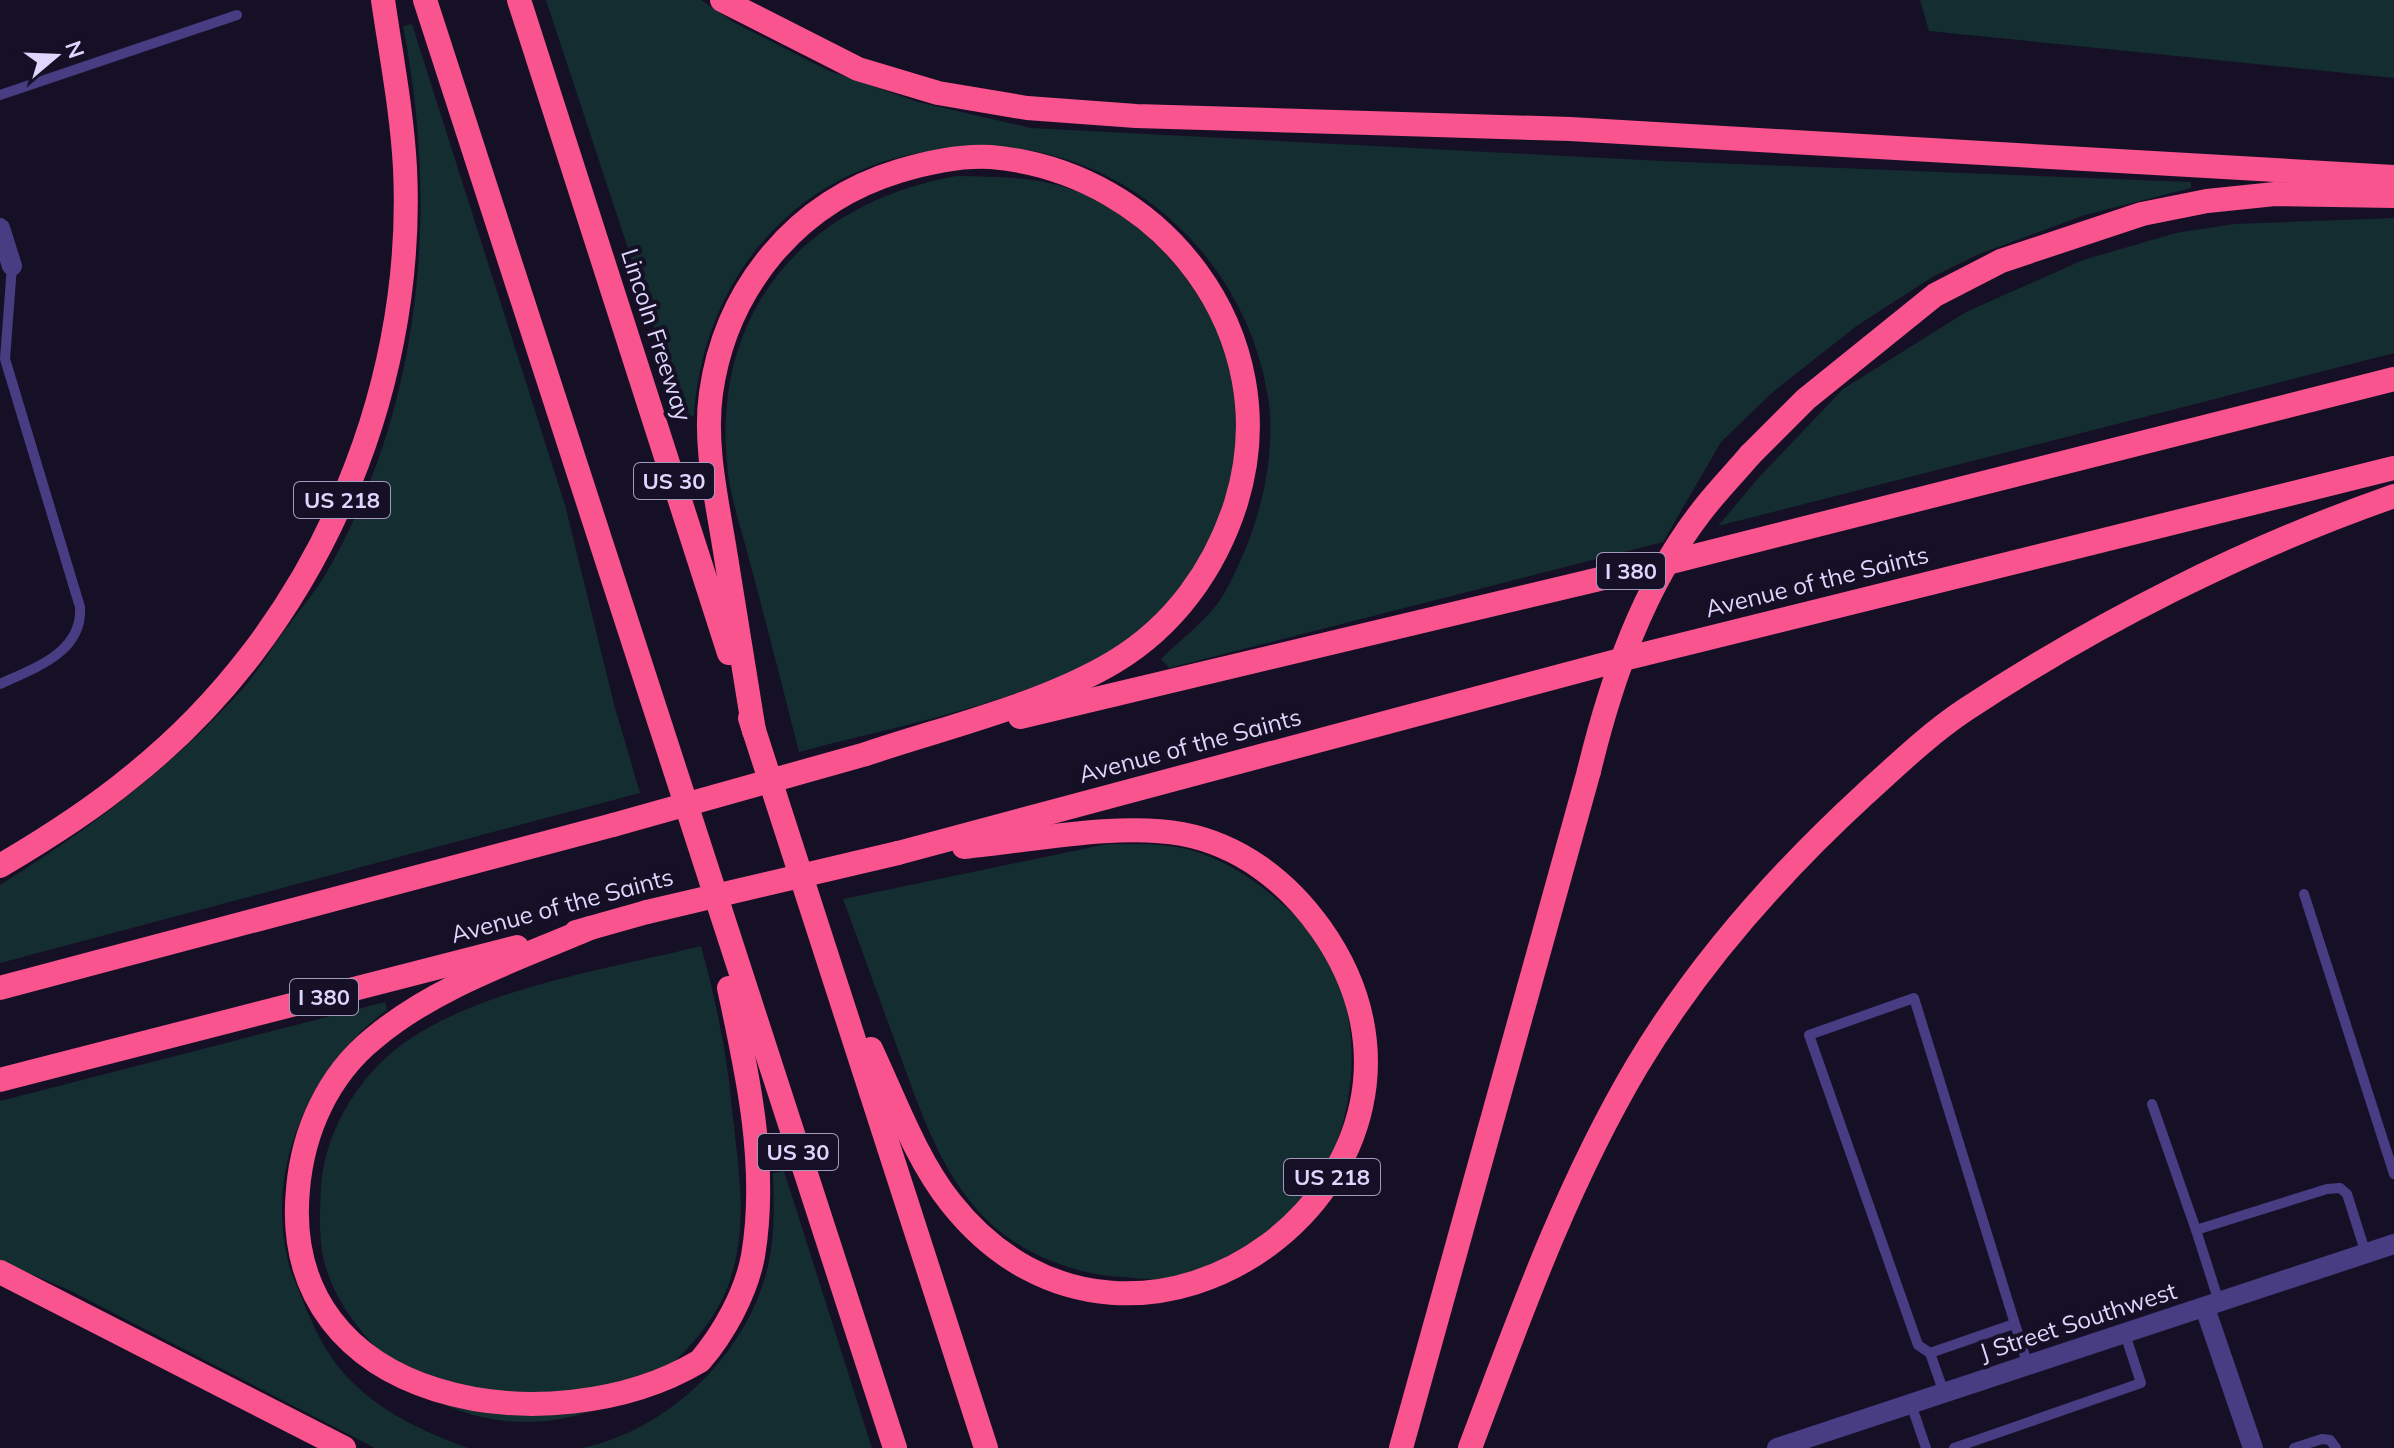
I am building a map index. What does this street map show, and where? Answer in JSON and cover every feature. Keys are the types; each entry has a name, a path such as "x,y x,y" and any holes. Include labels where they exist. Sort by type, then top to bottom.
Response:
{"highway":[{"name":"US 218","path":"0,866 131,778 201,712 260,642 300,583 334,520 364,450 383,382 396,317 404,248 405,167 383,0"},
{"name":"US 30","path":"425,0 700,856 895,1448"},
{"name":"Lincoln Freeway","path":"519,0 829,961"},
{"path":"722,0 858,69 938,93 1027,108 1136,116 1570,129 2394,177"},
{"path":"754,731 710,461 711,393 740,300 768,256 800,222 843,194 882,176 935,160 989,157 1041,166 1089,184 1132,209 1174,243 1204,280 1231,328 1243,376 1250,431 1242,484 1225,537 1198,584 1168,620 1115,661 1055,690 866,754"},
{"path":"1401,1448 1589,771 1605,702 1635,624 1700,513 1750,455 1806,399 1935,295 2001,261 2142,214 2207,201 2275,194 2394,196"},
{"name":"I 380","path":"0,988 613,825 866,754 1671,562 2394,379"},
{"name":"Avenue of the Saints","path":"0,1080 647,912 898,853 1620,660 2394,468"},
{"path":"1470,1448 1531,1285 1579,1175 1638,1065 1699,976 1756,902 1824,832 1893,768 1963,712 2059,653 2187,584 2341,515 2394,496"},
{"name":"US 218","path":"829,961 926,1164 951,1203 1005,1255 1033,1270 1105,1292 1172,1289 1242,1265 1301,1219 1322,1194 1354,1128 1362,1091 1364,1052 1349,981 1330,942 1284,885 1249,859 1215,843 1179,833 1108,832 898,853"},
{"path":"630,1414 680,1382 716,1343 736,1304 752,1259 758,1201 756,1136 742,1044 700,856"},
{"path":"405,1402 380,1386 348,1353 321,1314 302,1269 295,1219 300,1162 316,1113 340,1071 372,1039 424,1001 590,928"},
{"name":"US 30","path":"829,961 986,1448"},
{"path":"0,1272 344,1448"}],"street":[{"path":"0,228 12,266"},
{"name":"J Street Southwest","path":"1777,1448 2394,1244"},
{"path":"2212,1306 2253,1448"}],"lane":[{"path":"0,95 237,15"},
{"path":"0,684 69,646 81,622 80,607 3,360 12,266"},
{"path":"2304,894 2389,1140 2394,1174"},
{"path":"1944,1393 1930,1353 1918,1345 1809,1035 1914,998 2028,1366"},
{"path":"2152,1104 2196,1230 2212,1306"},
{"path":"2196,1230 2327,1189 2340,1188 2347,1194 2366,1254"},
{"path":"1930,1353 2014,1324"},
{"path":"1954,1448 2141,1383 2125,1334"},
{"path":"1911,1404 1926,1448"},
{"path":"2294,1448 2322,1439 2330,1440 2336,1448"}],"green space":[{"path":"546,0 701,0 735,23 827,70 918,102 1031,128 1662,161 2191,182 2191,188 2085,215 1979,254 1934,276 1858,325 1774,391 1721,442 1663,542 1169,668 1161,659 1211,611 1224,594 1246,548 1262,498 1270,447 1268,397 1254,342 1230,291 1198,247 1158,209 1112,179 1062,158 1007,147 950,148 911,154 873,165 838,181 805,202 760,245 726,296 714,324 704,353 694,415 685,421"},
{"path":"1920,0 2394,0 2394,78 1929,31"},
{"path":"412,24 565,505 615,708 640,793 0,963 0,885 124,799 182,750 235,697 312,595 360,507 384,441 403,374 414,305 420,235 420,165 414,95 403,26"},
{"path":"956,176 1032,180 1076,191 1125,219 1168,257 1203,304 1230,365 1236,439 1235,473 1229,506 1218,533 1171,604 1131,638 1089,662 994,701 799,752 728,474 726,416 734,364 751,317 777,276 811,240 853,212 901,190"},
{"path":"2394,218 2394,353 1718,526 1760,476 1843,389 1966,312 2083,260 2176,233 2234,224"},
{"path":"1107,844 1161,845 1193,851 1228,865 1270,894 1302,923 1321,946 1345,1000 1350,1030 1352,1062 1343,1124 1318,1181 1300,1205 1270,1231 1209,1265 1171,1278 1105,1276 1066,1266 1028,1250 981,1214 952,1176 930,1134 843,899"},
{"path":"701,946 724,1047 741,1212 732,1274 714,1313 688,1348 667,1368 639,1389 609,1405 577,1416 543,1421 510,1421 476,1416 444,1404 413,1386 348,1314 325,1265 320,1235 324,1164 330,1142 350,1101 363,1082 395,1050 444,1019 478,1004 552,981"},
{"path":"385,1002 387,1010 336,1059 300,1121 289,1155 283,1190 283,1225 288,1261 319,1337 335,1363 354,1384 400,1418 469,1448 375,1448 69,1290 0,1261 0,1101"},
{"path":"784,1171 872,1448 582,1448 644,1425 672,1407 722,1359 757,1301 770,1258 773,1234 773,1173"}]}
